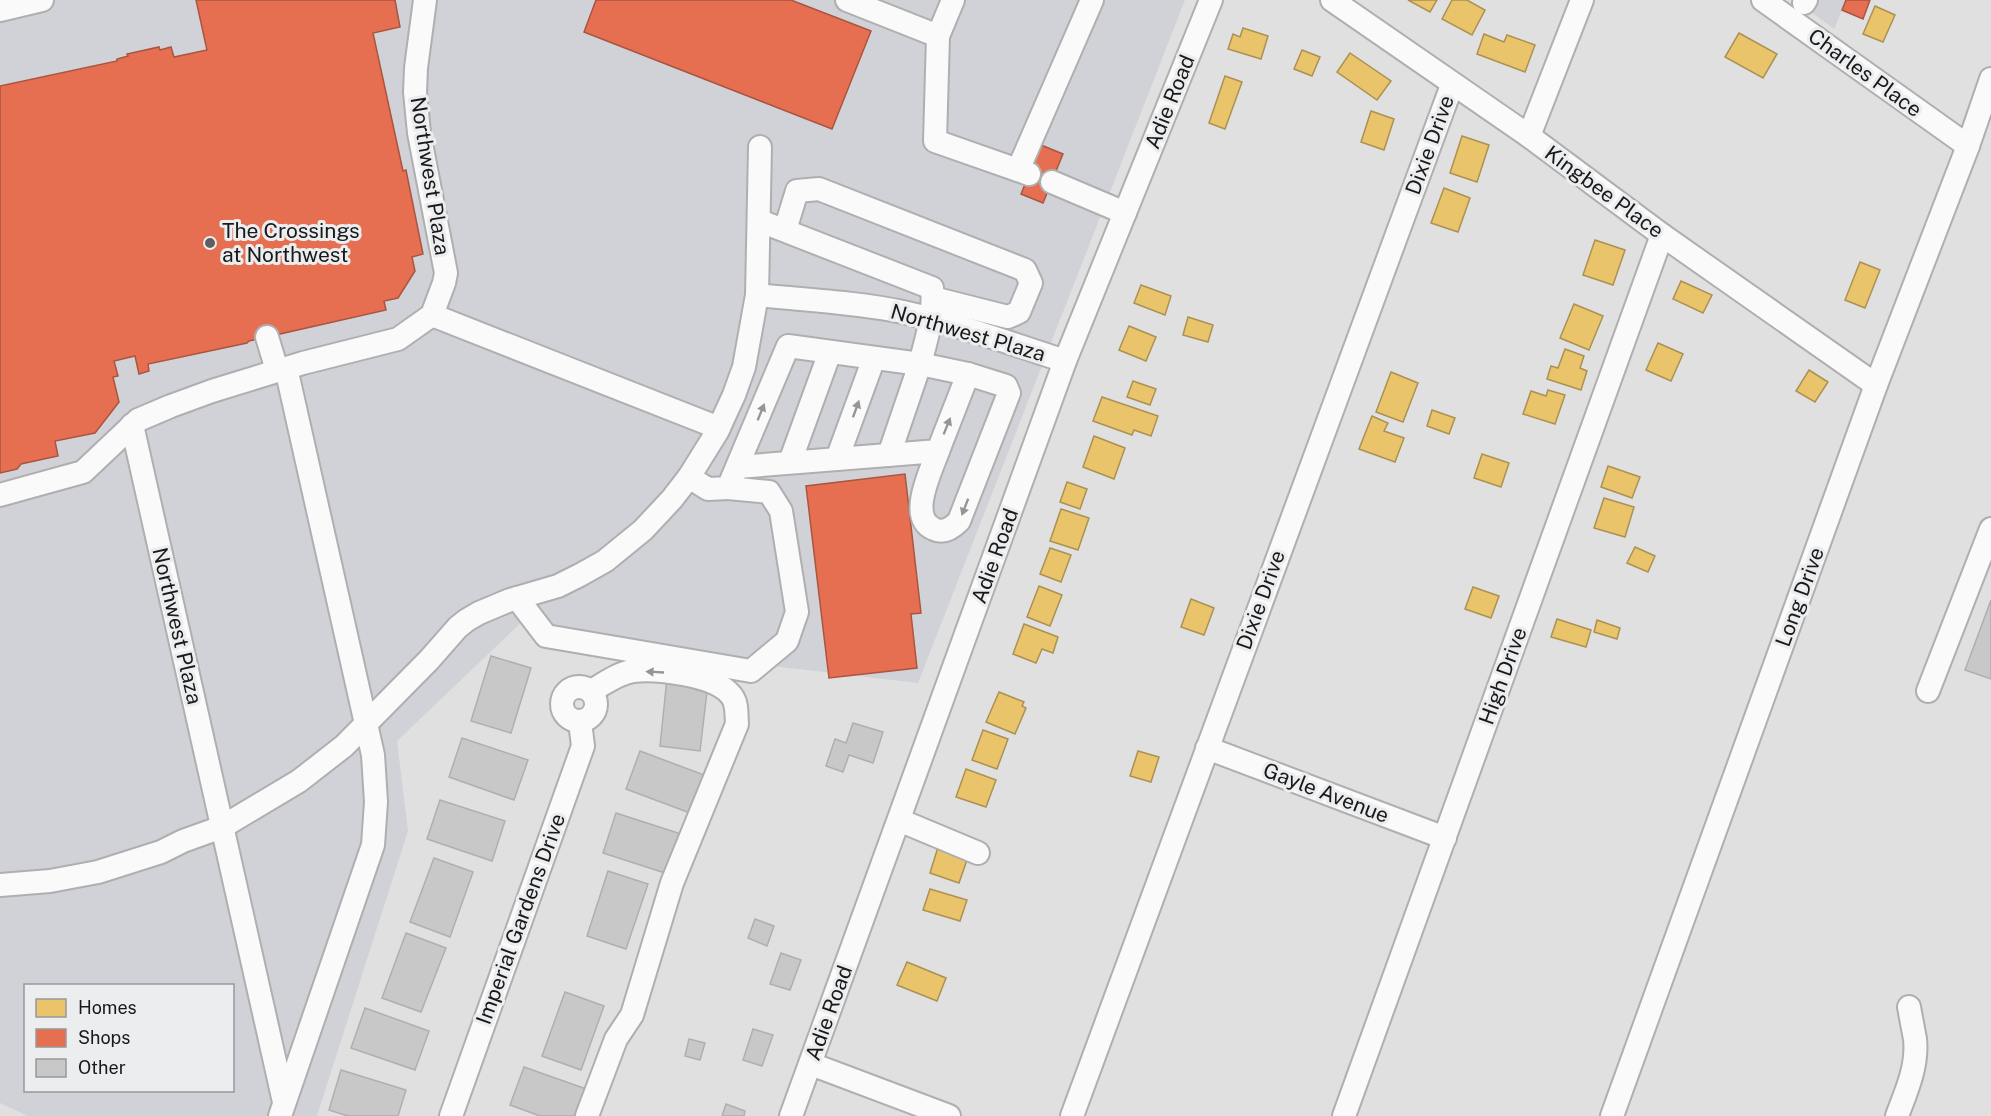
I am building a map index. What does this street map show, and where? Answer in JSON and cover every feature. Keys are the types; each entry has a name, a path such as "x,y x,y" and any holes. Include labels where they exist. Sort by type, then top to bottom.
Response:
{"street":[{"path":"0,10 42,0"},
{"name":"Northwest Plaza","path":"425,0 416,68 417,116 446,273 432,315"},
{"path":"847,0 938,36"},
{"path":"952,0 938,36 934,141 1024,172 1084,2"},
{"name":"Adie Road","path":"791,1116 1065,361 1211,0"},
{"path":"1528,136 1582,0"},
{"name":"Charles Place","path":"1763,0 1968,146"},
{"name":"Kingbee Place","path":"1341,2 1452,85 1528,136 1662,235 1876,386"},
{"name":"Long Drive","path":"1611,1116 1876,386 1968,146 1991,79"},
{"name":"Dixie Drive","path":"1072,1116 1452,85"},
{"path":"0,885 50,881 98,872 161,852 183,841 222,827 299,781 344,746 458,627 479,612 558,586 604,561 643,530 689,477 719,428 744,367 757,296 760,147"},
{"path":"1052,182 1125,213"},
{"path":"785,230 797,191 819,189 1025,270 1031,283 1019,312 1008,317 932,308"},
{"path":"760,221 932,288 932,308 920,364 889,455"},
{"name":"High Drive","path":"1344,1116 1662,235"},
{"name":"Northwest Plaza","path":"757,296 877,308 932,308 1065,361"},
{"path":"0,495 83,472 138,420 181,402 282,369 398,339 432,315 719,428"},
{"name":"Northwest Plaza","path":"267,337 282,369 366,724 372,755 376,802 372,845 282,1109"},
{"path":"728,488 788,346 920,364 968,374 1006,386 1009,393 959,521 951,529 937,531 926,525 921,515 923,495 968,374"},
{"path":"790,462 830,352"},
{"path":"837,459 874,358"},
{"name":"Northwest Plaza","path":"132,425 282,1109"},
{"path":"738,467 938,451"},
{"path":"517,598 546,636 751,671 787,641 797,612 781,511 769,492 728,488 708,489 689,477"},
{"path":"1928,691 1991,529"},
{"name":"Imperial Gardens Drive","path":"451,1116 583,746 580,722 566,715 562,699 574,687 591,691 633,671 702,677 730,693 736,704 736,724 672,883 632,1015 616,1039 587,1116"},
{"name":"Gayle Avenue","path":"1207,748 1445,838"},
{"path":"899,820 978,853"},
{"path":"1897,1116 1915,1060 1915,1041 1909,1007"},
{"path":"811,1064 949,1116"}],"shaded area":[{"name":"The Crossings at Northwest","path":"0,0 1185,0 918,683 603,646 529,615 397,741 408,831 317,1116 28,1116 0,1103"},
{"path":"1795,0 1846,0 1834,29"}],"building: Homes":[{"path":"1408,0 1437,0 1430,12"},
{"path":"1452,0 1467,0 1485,10 1472,35 1442,19"},
{"path":"1875,6 1895,15 1883,42 1863,34"},
{"path":"1243,28 1268,36 1261,59 1228,49 1233,34 1240,37"},
{"path":"1739,33 1777,54 1763,78 1725,57"},
{"path":"1484,34 1504,42 1507,35 1535,45 1525,72 1477,54"},
{"path":"1302,50 1320,57 1312,76 1294,69"},
{"path":"1350,53 1391,81 1377,100 1337,72"},
{"path":"1225,76 1242,82 1225,129 1209,123"},
{"path":"1371,111 1394,119 1384,150 1361,142"},
{"path":"1462,136 1489,145 1477,182 1450,173"},
{"path":"1444,188 1470,198 1458,232 1431,223"},
{"path":"1595,240 1625,250 1613,285 1583,275"},
{"path":"1860,262 1880,270 1865,308 1845,300"},
{"path":"1681,281 1712,295 1703,313 1673,299"},
{"path":"1141,285 1171,296 1165,315 1134,303"},
{"path":"1574,304 1603,316 1589,350 1560,338"},
{"path":"1188,317 1213,325 1208,342 1183,335"},
{"path":"1129,326 1156,337 1146,361 1119,350"},
{"path":"1658,343 1683,354 1671,381 1646,370"},
{"path":"1565,349 1584,356 1580,368 1587,371 1581,390 1547,379 1551,366 1558,368"},
{"path":"1809,370 1828,382 1815,402 1796,391"},
{"path":"1391,372 1418,383 1403,422 1376,412"},
{"path":"1133,381 1156,389 1150,405 1127,397"},
{"path":"1548,390 1565,395 1555,424 1523,414 1531,391 1546,396"},
{"path":"1102,397 1158,416 1151,436 1134,430 1132,435 1093,421"},
{"path":"1432,410 1455,418 1449,434 1427,426"},
{"path":"1372,416 1388,423 1384,431 1404,438 1395,462 1359,449"},
{"path":"1094,436 1125,448 1114,479 1083,467"},
{"path":"1482,454 1509,463 1501,487 1474,478"},
{"path":"1608,466 1640,477 1632,498 1601,487"},
{"path":"1067,482 1087,489 1080,509 1060,502"},
{"path":"1604,498 1634,507 1625,537 1594,528"},
{"path":"1061,509 1089,518 1078,550 1050,541"},
{"path":"1635,547 1655,556 1648,572 1627,563"},
{"path":"1050,548 1071,555 1061,582 1040,574"},
{"path":"1039,586 1062,595 1050,626 1027,617"},
{"path":"1473,587 1499,596 1491,618 1465,609"},
{"path":"1191,599 1214,608 1204,635 1181,627"},
{"path":"1557,619 1591,630 1586,647 1551,637"},
{"path":"1597,620 1620,628 1617,639 1594,632"},
{"path":"1024,624 1058,637 1053,653 1042,649 1036,663 1013,654"},
{"path":"999,692 1024,702 1022,706 1026,708 1015,734 986,722"},
{"path":"983,730 1008,739 997,769 972,760"},
{"path":"1138,751 1159,757 1151,782 1130,776"},
{"path":"966,769 996,780 986,807 956,797"},
{"path":"938,847 968,857 959,883 930,873"},
{"path":"930,889 967,900 960,921 923,910"},
{"path":"907,962 946,978 937,1001 897,985"}],"building: Shops":[{"name":"The Crossings at Northwest","path":"196,0 395,0 400,27 373,33 403,171 406,170 423,254 412,257 415,271 398,298 384,301 386,310 148,364 149,371 139,374 135,356 114,361 118,376 113,377 119,402 95,433 55,441 58,456 21,464 17,469 0,473 0,86 117,61 117,59 128,56 127,54 159,47 160,50 171,47 174,57 207,50"},
{"path":"596,0 791,0 871,31 832,129 584,32"},
{"path":"1846,0 1870,0 1863,19 1842,10"},
{"path":"1041,145 1063,154 1043,203 1021,194"},
{"path":"905,474 921,613 911,614 917,668 829,678 806,486"}],"building: Other":[{"path":"1991,600 1991,679 1965,670"},
{"path":"491,656 531,668 511,733 471,721"},
{"path":"667,678 708,683 700,751 660,746"},
{"path":"853,723 883,732 873,763 849,755 843,772 826,766 835,739 846,743"},
{"path":"462,738 528,760 514,800 449,777"},
{"path":"640,751 704,775 690,813 626,789"},
{"path":"440,800 505,821 492,861 427,839"},
{"path":"616,813 681,834 668,874 603,853"},
{"path":"434,858 473,872 450,937 410,922"},
{"path":"608,871 648,884 626,949 587,936"},
{"path":"755,919 774,926 767,946 748,938"},
{"path":"406,933 446,948 421,1012 382,998"},
{"path":"781,953 801,960 790,990 770,984"},
{"path":"565,992 604,1006 581,1070 542,1056"},
{"path":"365,1008 429,1031 415,1070 351,1048"},
{"path":"753,1029 773,1035 762,1066 743,1060"},
{"path":"689,1039 705,1043 700,1060 685,1056"},
{"path":"524,1067 589,1090 579,1116 540,1116 510,1105"},
{"path":"341,1070 406,1090 398,1116 348,1116 329,1110"},
{"path":"726,1104 745,1111 744,1116 722,1116"}],"place":[{"name":"The Crossings at Northwest","path":"210,243"}]}
